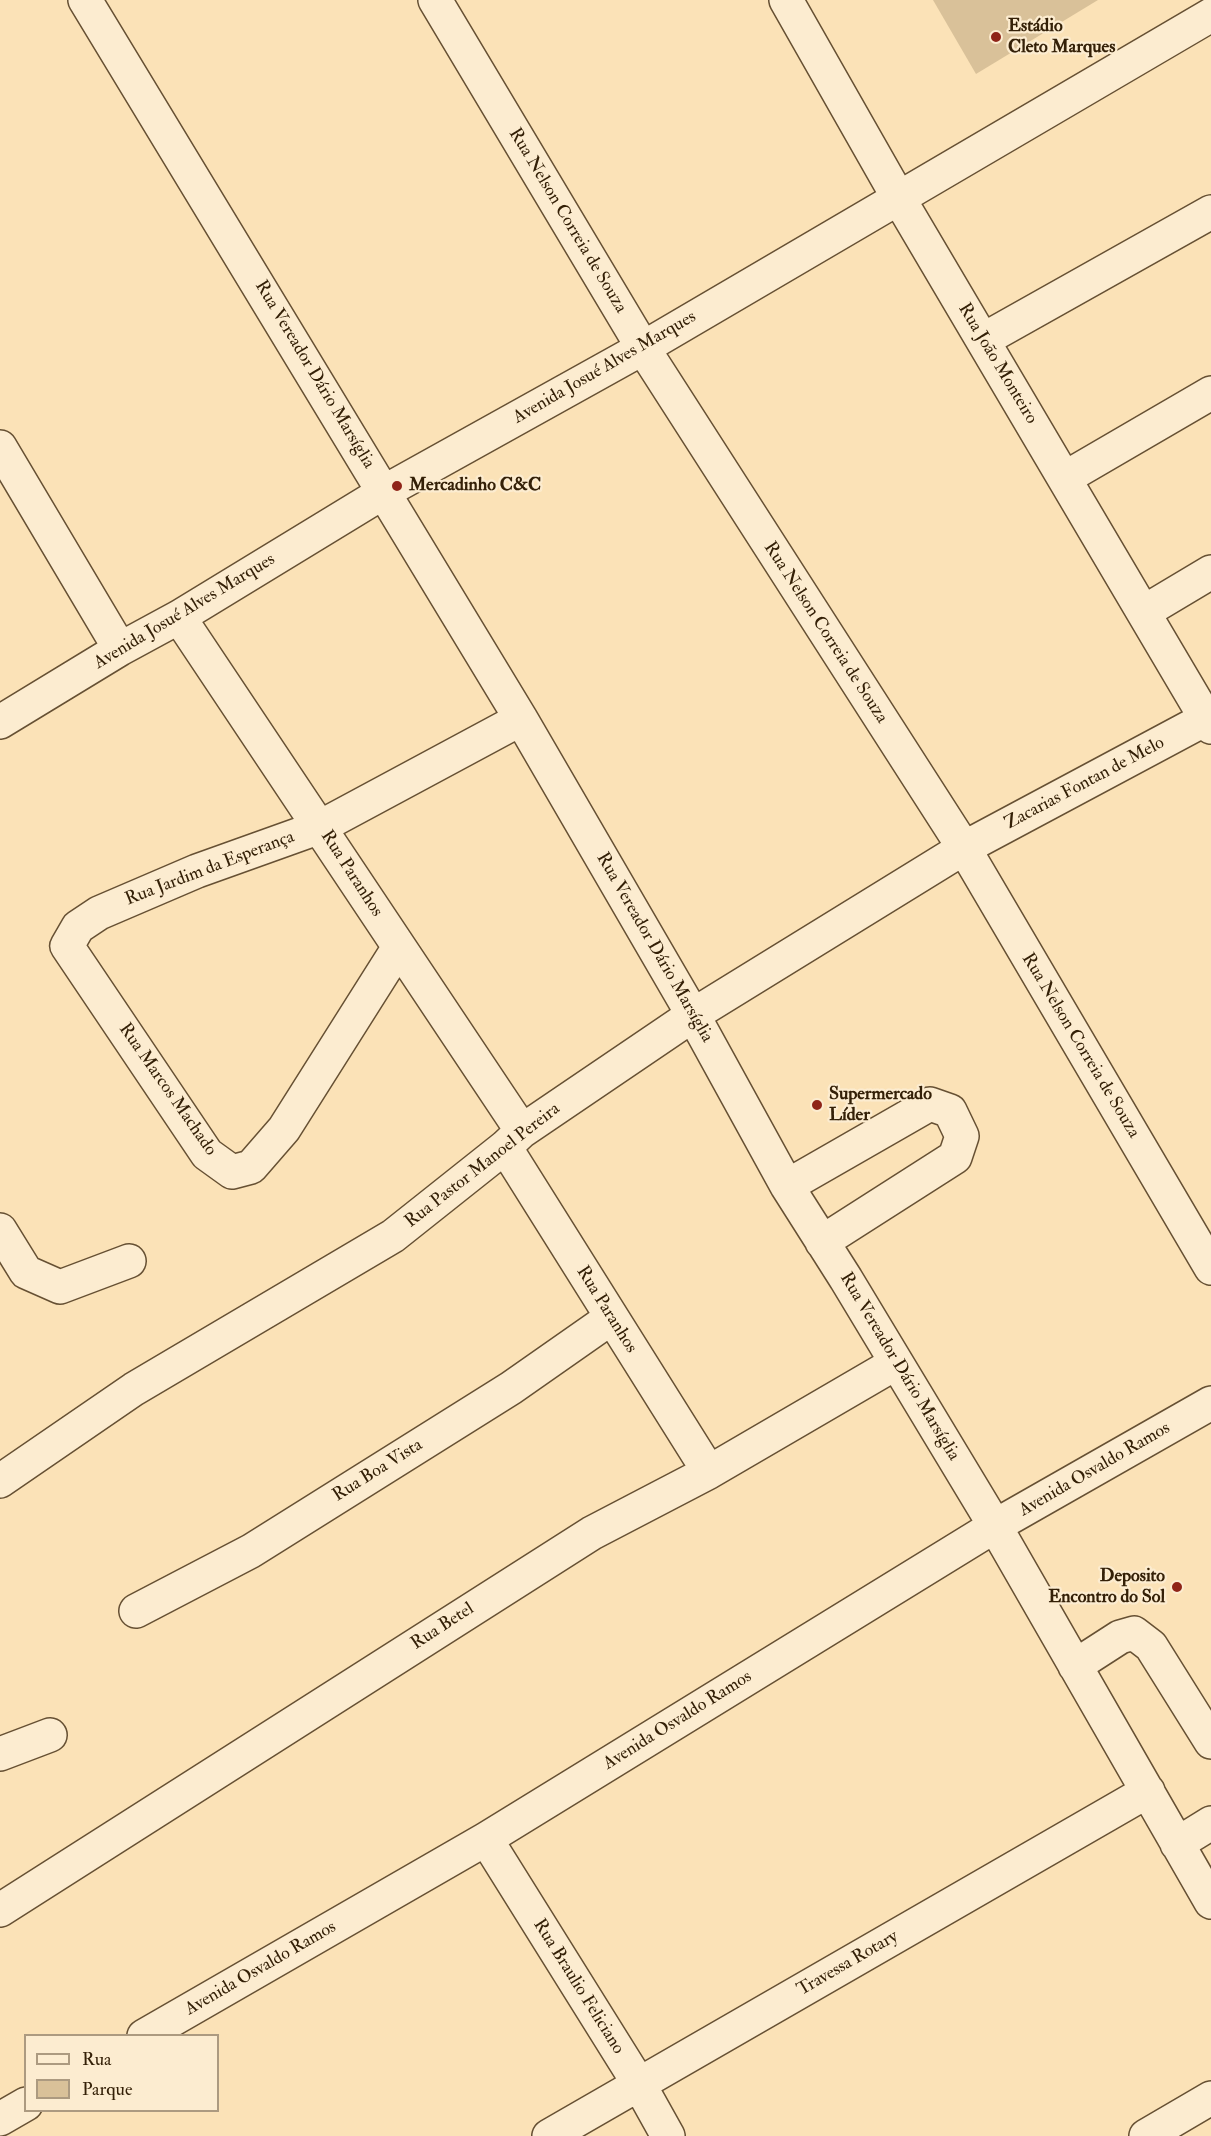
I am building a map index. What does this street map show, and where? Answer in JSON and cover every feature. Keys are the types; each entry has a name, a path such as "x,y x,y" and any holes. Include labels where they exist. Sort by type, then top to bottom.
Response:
{"street":[{"name":"Rua Vereador Dário Marsíglia","path":"86,0 521,719 693,1015 787,1186 995,1526 1211,1902"},
{"name":"Rua Nelson Correia de Souza","path":"435,0 643,348 964,848 1211,1268"},
{"name":"Rua João Monteiro","path":"786,0 898,197 1210,721"},
{"name":"Avenida Josué Alves Marques","path":"0,722 179,617 384,492 643,348 1211,15"},
{"path":"983,340 1211,212"},
{"path":"1065,478 1211,393"},
{"path":"0,447 120,650"},
{"path":"1144,612 1211,572"},
{"name":"Rua Paranhos","path":"179,617 399,947 513,1139 611,1318 709,1472"},
{"name":"Rua Jardim da Esperança","path":"67,946 78,927 99,914 197,871 320,827 521,719"},
{"name":"Zacarias Fontan de Melo","path":"964,848 1210,721"},
{"name":"Rua Pastor Manoel Pereira","path":"0,1481 134,1389 393,1236 513,1139 693,1015 964,848"},
{"name":"Rua Marcos Machado","path":"67,946 207,1154 232,1172 251,1167 284,1129 399,947"},
{"path":"787,1186 930,1104 950,1111 962,1136 955,1157 822,1242"},
{"path":"0,1230 26,1272 60,1287 129,1261"},
{"name":"Rua Boa Vista","path":"136,1611 251,1551 511,1388 611,1318"},
{"name":"Rua Betel","path":"0,1910 592,1533 709,1472 896,1363"},
{"name":"Avenida Osvaldo Ramos","path":"147,2034 486,1839 995,1526 1211,1403"},
{"path":"1075,1666 1120,1637 1134,1633 1151,1646 1211,1742"},
{"path":"0,1754 50,1736"},
{"name":"Travessa Rotary","path":"549,2136 1148,1791"},
{"path":"1177,1844 1211,1823"},
{"name":"Rua Braulio Feliciano","path":"486,1839 639,2084 668,2136"},
{"path":"1146,2136 1211,2098"},
{"path":"0,2119 24,2105"}],"green space":[{"name":"Estádio Cleto Marques","path":"933,0 1098,0 976,74"}],"place":[{"name":"Estádio Cleto Marques","path":"996,37"},
{"name":"Mercadinho C&C","path":"397,486"},
{"name":"Supermercado Líder","path":"817,1105"},
{"name":"Deposito Encontro do Sol","path":"1177,1587"}]}
